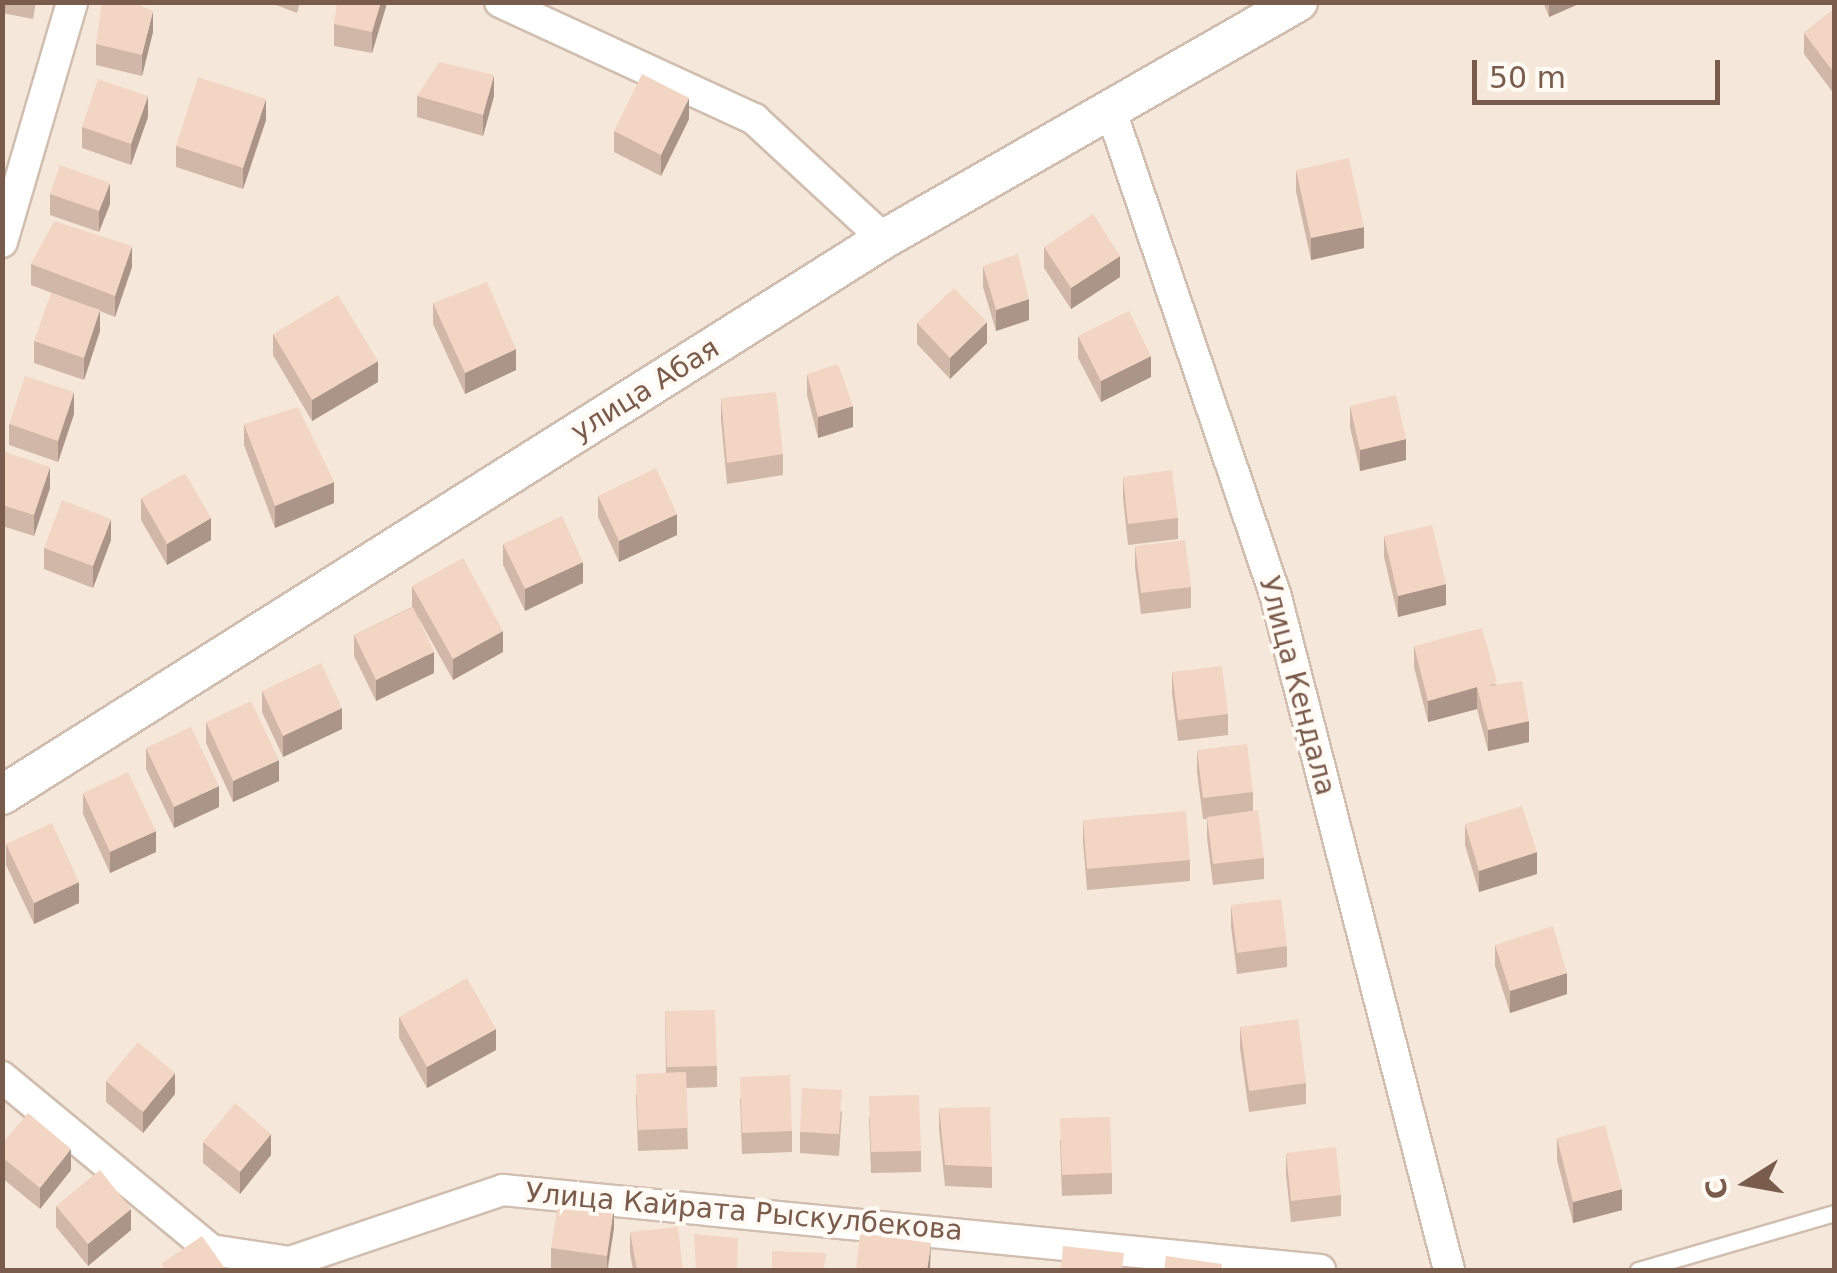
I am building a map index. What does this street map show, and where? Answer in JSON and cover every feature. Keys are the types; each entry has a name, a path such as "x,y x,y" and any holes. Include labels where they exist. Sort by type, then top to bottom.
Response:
{"street":[{"path":"2,242 72,2"},
{"path":"500,2 754,119 884,239"},
{"name":"улица Абая","path":"2,794 884,239 1298,2"},
{"name":"Улица Кендала","path":"1111,111 1276,597 1449,1270"},
{"name":"Улица Кайрата Рыскулбекова","path":"2,1077 211,1250 290,1262 503,1190 1320,1270"}],"lane":[{"path":"1638,1270 1834,1214"}],"shaded area":[{"path":"3,3 1834,3 1834,1270 3,1270"}],"building":[{"path":"102,2 132,2 153,11 142,55 96,44"},
{"path":"337,2 381,2 372,32 334,24"},
{"path":"1834,9 1834,73 1804,33"},
{"path":"439,62 494,75 483,115 417,96"},
{"path":"642,74 689,98 661,155 614,131"},
{"path":"198,77 266,99 243,168 176,146"},
{"path":"98,79 148,96 131,144 82,127"},
{"path":"1349,158 1364,227 1311,238 1296,170"},
{"path":"60,165 110,183 99,211 50,194"},
{"path":"1093,214 1120,256 1071,288 1044,247"},
{"path":"54,221 132,246 115,296 31,264"},
{"path":"1018,254 1029,299 996,310 983,266"},
{"path":"487,282 516,349 465,373 433,303"},
{"path":"954,288 987,322 950,358 917,323"},
{"path":"51,293 100,310 84,358 34,341"},
{"path":"338,295 378,361 312,400 273,334"},
{"path":"1129,311 1151,356 1101,381 1078,336"},
{"path":"838,364 853,406 818,417 807,374"},
{"path":"25,376 74,392 58,441 9,424"},
{"path":"776,392 783,454 727,463 721,398"},
{"path":"1396,395 1406,439 1360,450 1350,406"},
{"path":"298,407 334,482 275,506 244,424"},
{"path":"2,451 50,467 34,515 2,505"},
{"path":"656,468 677,514 619,541 598,496"},
{"path":"1172,470 1178,518 1128,524 1123,477"},
{"path":"185,473 211,518 167,544 141,498"},
{"path":"62,500 111,519 93,566 44,548"},
{"path":"562,516 583,562 525,589 503,544"},
{"path":"1432,525 1446,584 1398,596 1384,536"},
{"path":"1185,540 1191,587 1141,593 1135,546"},
{"path":"463,558 503,631 453,659 412,586"},
{"path":"413,607 434,652 376,680 354,635"},
{"path":"1482,628 1497,682 1489,686 1522,681 1529,721 1488,730 1477,687 1428,701 1414,646"},
{"path":"321,663 342,708 283,736 262,691"},
{"path":"1222,666 1228,714 1178,720 1172,672"},
{"path":"251,701 279,760 233,781 206,722"},
{"path":"191,727 219,786 174,807 146,748"},
{"path":"1247,744 1253,792 1203,798 1197,750"},
{"path":"128,772 156,831 110,852 83,793"},
{"path":"1522,806 1537,852 1479,871 1465,824"},
{"path":"1258,810 1264,858 1213,864 1207,817"},
{"path":"1186,811 1190,860 1087,869 1083,820"},
{"path":"52,823 79,882 34,903 6,844"},
{"path":"1281,899 1287,946 1237,953 1231,905"},
{"path":"1553,926 1567,973 1510,991 1495,945"},
{"path":"467,978 496,1029 427,1067 399,1017"},
{"path":"715,1010 717,1066 667,1067 665,1011"},
{"path":"1298,1019 1306,1083 1249,1091 1240,1027"},
{"path":"138,1042 175,1073 143,1112 106,1081"},
{"path":"686,1072 688,1128 638,1130 636,1074"},
{"path":"790,1075 792,1131 742,1133 740,1077"},
{"path":"802,1088 842,1090 839,1134 800,1132"},
{"path":"919,1095 921,1151 871,1152 869,1096"},
{"path":"235,1103 271,1134 240,1172 203,1142"},
{"path":"990,1107 992,1167 945,1165 939,1108"},
{"path":"28,1113 71,1149 40,1188 2,1157 2,1144"},
{"path":"1110,1117 1112,1173 1062,1175 1060,1118"},
{"path":"1605,1125 1622,1189 1573,1202 1557,1138"},
{"path":"1336,1147 1341,1195 1291,1201 1286,1153"},
{"path":"100,1170 131,1209 88,1244 56,1206"},
{"path":"559,1198 614,1206 607,1256 551,1248"},
{"path":"678,1227 683,1270 637,1270 630,1232"},
{"path":"860,1233 931,1243 927,1270 856,1270"},
{"path":"694,1234 738,1238 737,1270 696,1270"},
{"path":"202,1236 226,1270 165,1270 161,1264"},
{"path":"1063,1246 1124,1253 1122,1270 1061,1270"},
{"path":"772,1251 826,1253 824,1270 772,1270"},
{"path":"1166,1256 1222,1264 1221,1270 1164,1270"}]}
